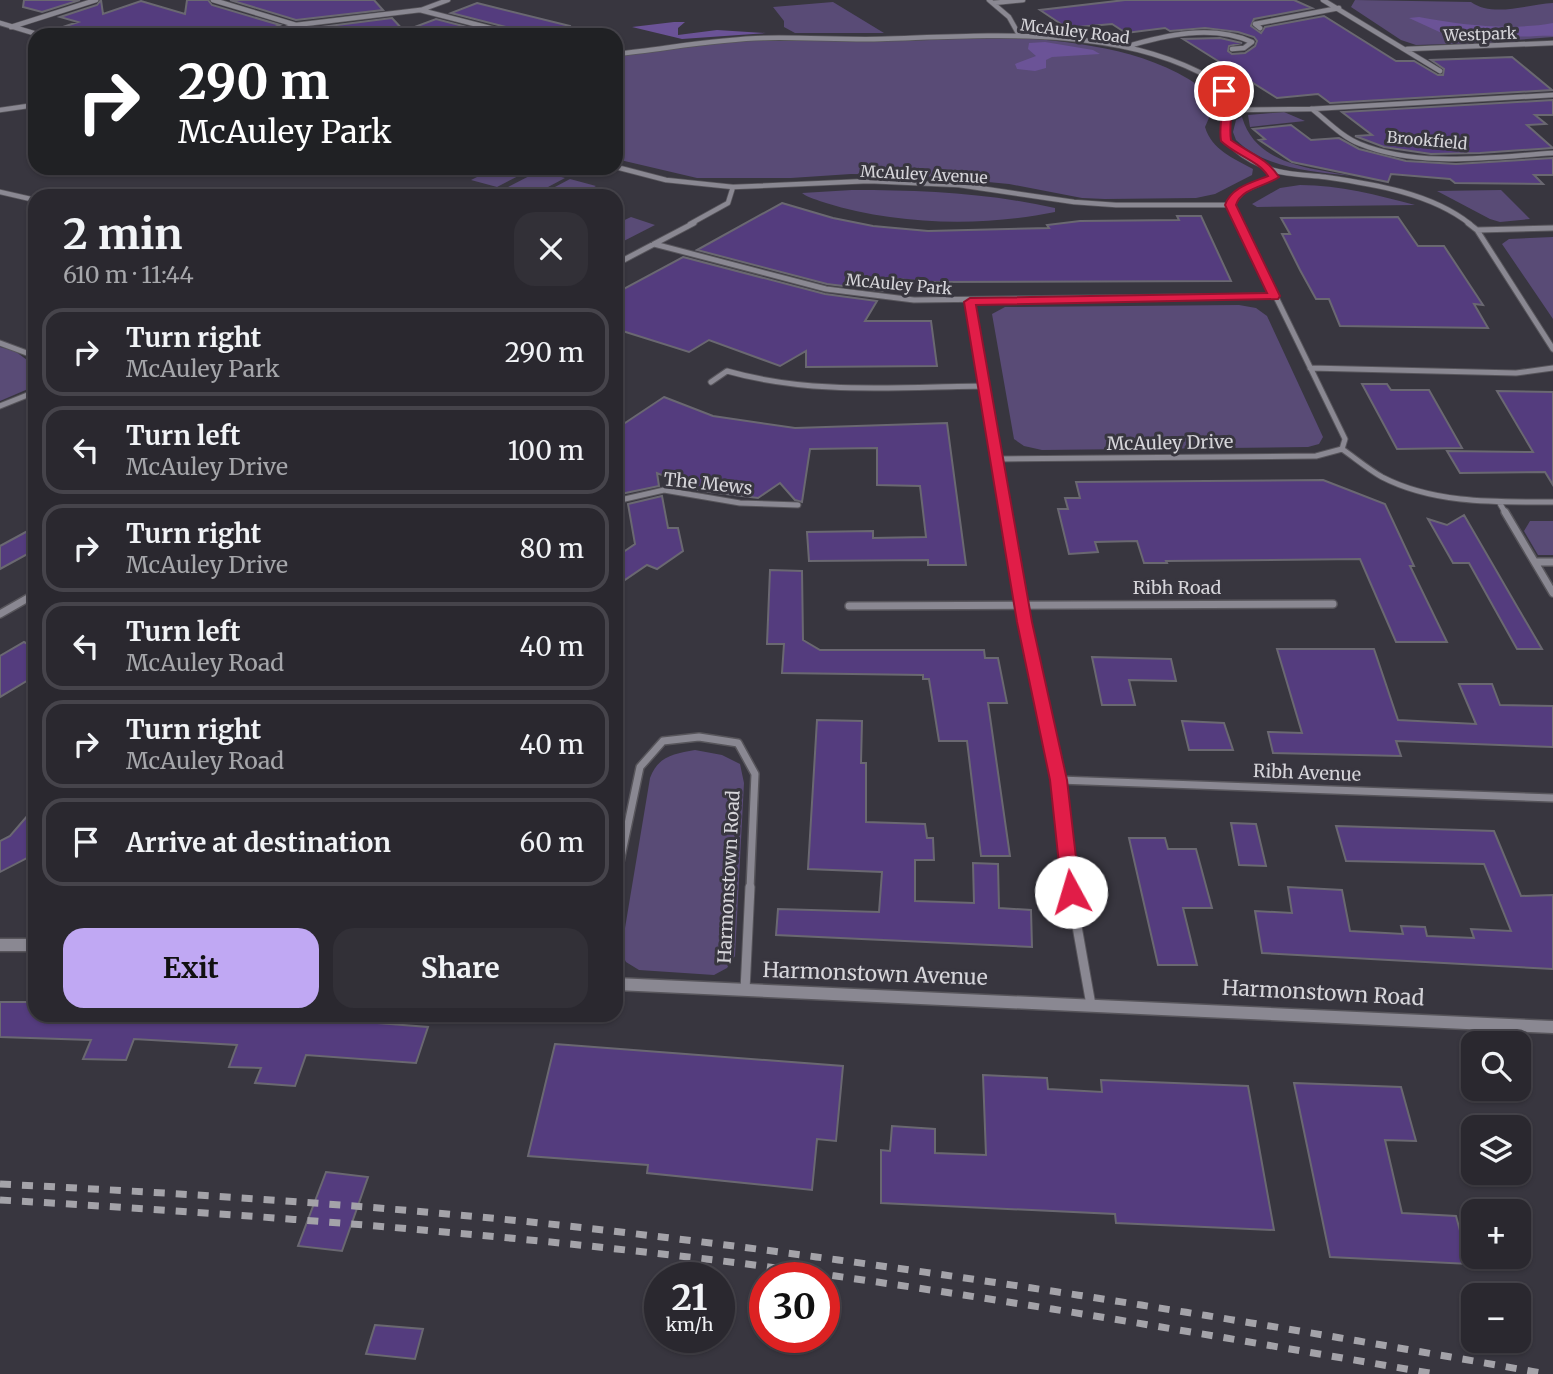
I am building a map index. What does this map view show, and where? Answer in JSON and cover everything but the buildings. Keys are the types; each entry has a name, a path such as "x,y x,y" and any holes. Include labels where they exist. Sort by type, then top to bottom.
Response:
{"street":[{"path":"11,27 96,0"},
{"path":"213,0 296,25"},
{"path":"287,28 420,10 448,0"},
{"path":"991,2 1023,0"},
{"name":"Westpark","path":"1323,0 1440,71"},
{"path":"991,2 1009,17 1019,35"},
{"path":"1260,28 1255,24 1339,8"},
{"path":"420,10 490,28"},
{"path":"0,23 28,32"},
{"path":"1125,47 1140,42 1228,31 1252,42 1244,48 1232,49"},
{"name":"McAuley Road","path":"623,53 761,38 877,39 1019,35 1125,47 1201,73 1224,91 1229,110"},
{"name":"Westpark","path":"1407,49 1553,43"},
{"name":"Brookfield","path":"1229,110 1553,95"},
{"path":"0,110 28,107"},
{"name":"Brookfield","path":"1312,108 1359,144 1398,153 1455,157 1553,153"},
{"path":"1229,110 1223,125 1226,141 1233,148 1273,170 1337,178 1409,194 1458,215 1477,230 1553,349"},
{"name":"McAuley Avenue","path":"623,169 666,180 733,187 869,181 959,185 1074,202 1116,205 1231,205"},
{"path":"1273,170 1274,177 1246,188 1233,198 1231,205 1345,439 1342,449 1384,477 1446,496 1499,502 1553,502"},
{"path":"623,260 728,203 733,187"},
{"path":"0,192 28,198"},
{"path":"1477,230 1553,228"},
{"name":"McAuley Park","path":"654,243 825,289 914,300 970,302 1274,296"},
{"path":"970,302 1021,605 1059,780 1071,892 1091,1005"},
{"path":"0,343 28,353"},
{"path":"1310,368 1516,373 1553,368"},
{"path":"711,382 726,372 748,379 814,387 983,386"},
{"path":"0,406 28,395"},
{"name":"McAuley Drive","path":"997,459 1316,456 1342,449"},
{"name":"The Mews","path":"623,499 664,490 740,503 798,505"},
{"path":"1499,502 1553,593"},
{"path":"1535,562 1553,562"},
{"path":"0,614 28,598"},
{"name":"Ribh Road","path":"849,606 1334,604"},
{"name":"Harmonstown Road","path":"623,848 640,767 663,741 699,737 738,743 755,774 745,991"},
{"name":"Ribh Avenue","path":"1059,780 1553,798"},
{"path":"0,945 28,945"},
{"name":"Harmonstown Avenue","path":"623,984 1091,1005"},
{"name":"Harmonstown Road","path":"1091,1005 1553,1027"}],"shaded area":[{"path":"1355,0 1471,2 1480,7 1500,10 1553,3 1553,37 1515,42 1416,45 1401,40 1351,7"},
{"path":"833,2 884,33 795,33 784,27 784,21 773,7"},
{"path":"1409,18 1486,26 1520,27 1553,23 1553,36 1522,37 1506,34 1499,40 1483,41 1474,37 1476,33 1473,31 1446,35"},
{"path":"685,22 678,28 678,35 717,30 766,33 682,39 632,27"},
{"path":"1008,37 1061,42 1114,50 1165,67 1210,94 1212,111 1205,127 1208,135 1224,152 1253,169 1252,175 1215,194 1196,198 1105,199 1082,198 1009,184 914,175 697,178 623,161 623,55 737,41 902,41"},
{"path":"1045,42 1093,50 1100,54 1052,57 1046,60 1046,68 1035,71 1017,69 1015,64 1036,56 1028,49 1029,43"},
{"path":"1284,112 1305,121 1250,127 1248,115"},
{"path":"1242,117 1249,133 1272,155 1286,162 1352,176 1290,167 1261,157 1236,140 1233,132 1236,120"},
{"path":"481,175 520,175 497,187 471,180"},
{"path":"531,175 565,178 544,189 504,189"},
{"path":"570,179 596,186 591,189 551,189"},
{"path":"1300,185 1344,189 1415,205 1257,207 1252,204 1280,188"},
{"path":"852,190 980,196 1055,208 1055,212 969,222 910,219 853,210 813,199 802,193"},
{"path":"1501,190 1530,219 1500,222 1490,219 1437,191"},
{"path":"631,217 655,225 623,241 623,221"},
{"path":"1553,237 1553,319 1502,244 1509,239"},
{"path":"1239,305 1256,308 1267,316 1323,437 1319,444 1308,447 1042,450 1024,446 1014,439 992,314 1005,307"},
{"path":"0,347 15,351 28,361 28,389 0,401"},
{"path":"1530,521 1553,521 1553,555 1538,555 1524,531"},
{"path":"695,750 722,755 740,764 744,783 735,956 727,968 714,975 639,970 626,962 623,956 623,940 650,778 657,765 674,755"}],"railway":[{"path":"0,1184 367,1207 586,1228 947,1275 1308,1332 1547,1374"},
{"path":"0,1200 370,1226 554,1242 739,1263 1000,1301 1435,1374"}],"route":[{"path":"1071,892 1059,780 1024,622 970,302 1274,296 1231,205 1233,198 1246,188 1260,185 1274,177 1273,170 1266,164 1245,156 1226,141 1223,125 1229,102 1224,91"}]}
